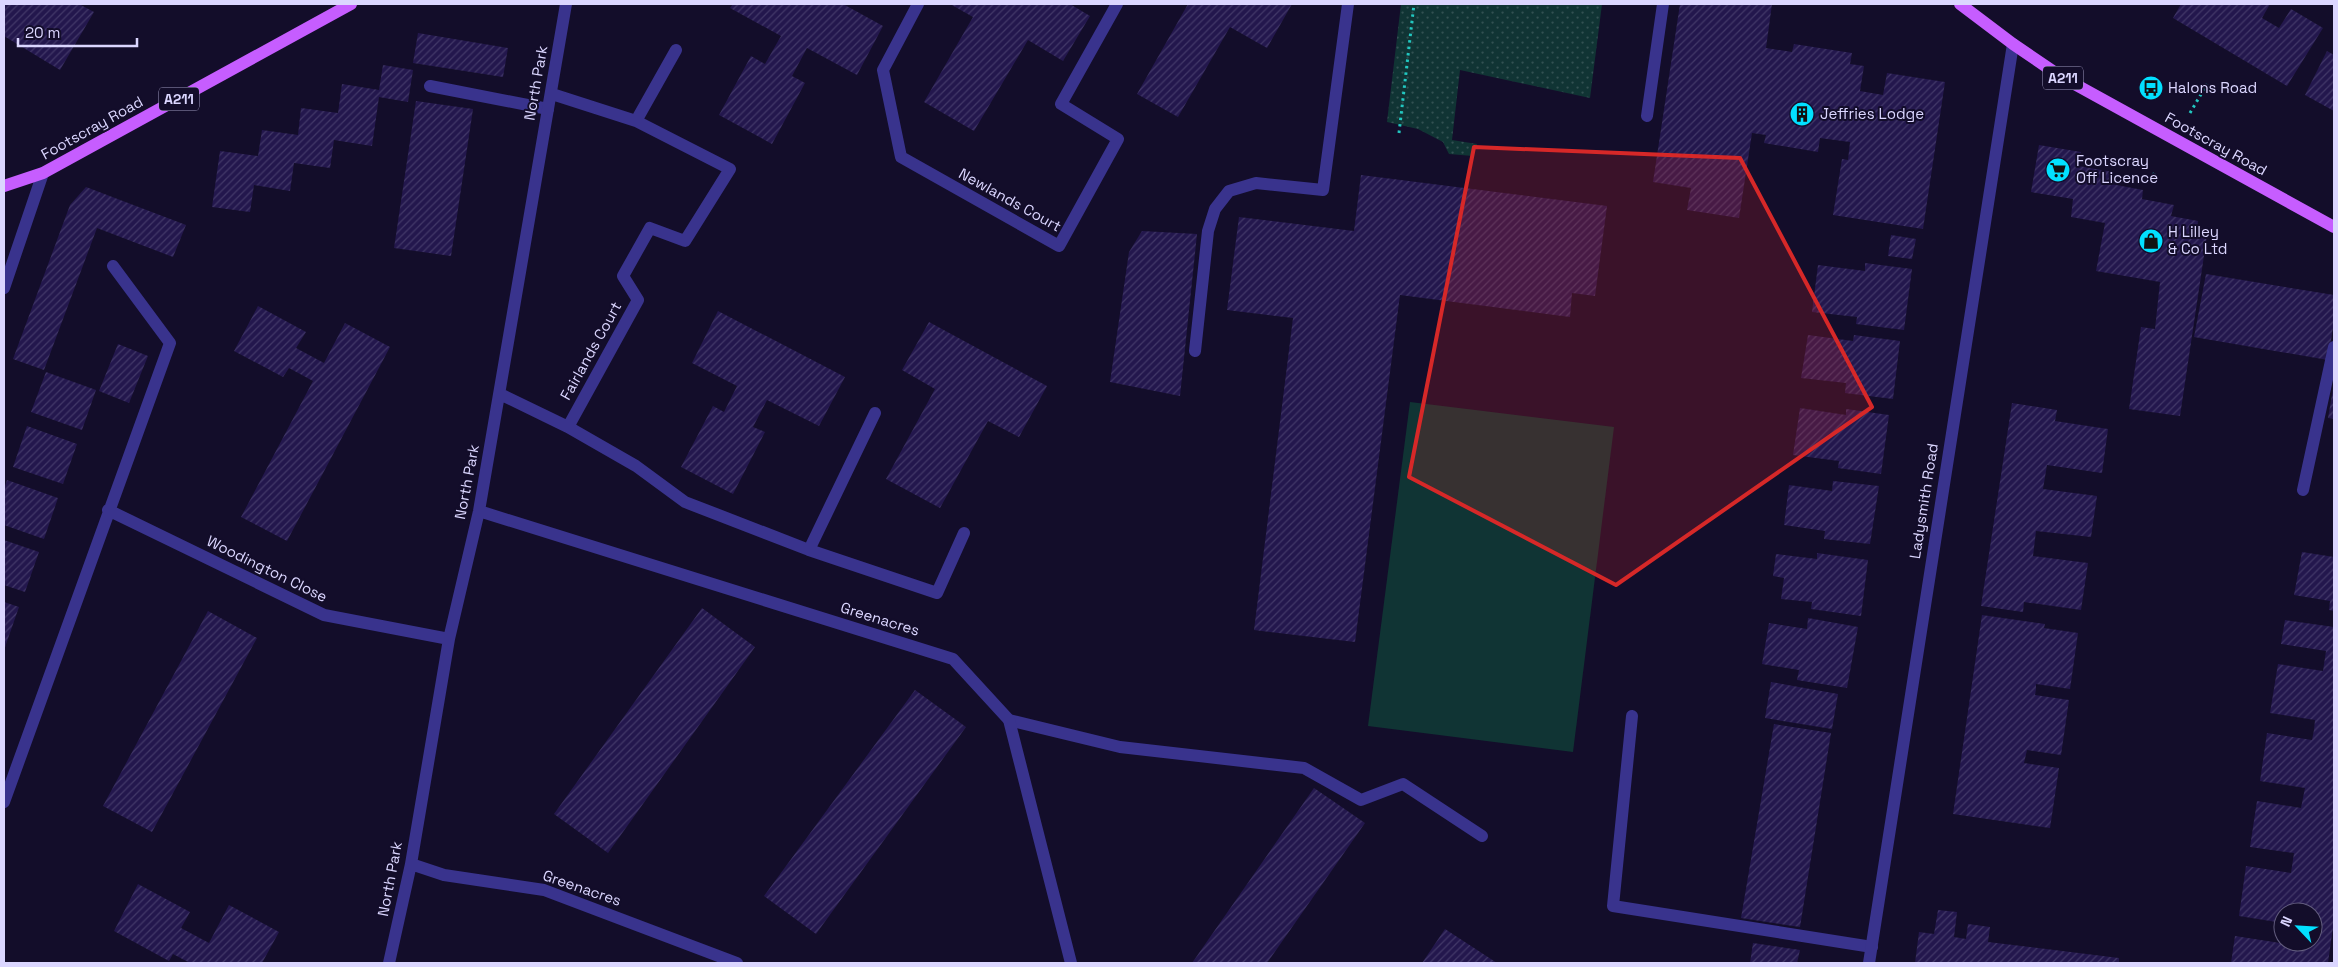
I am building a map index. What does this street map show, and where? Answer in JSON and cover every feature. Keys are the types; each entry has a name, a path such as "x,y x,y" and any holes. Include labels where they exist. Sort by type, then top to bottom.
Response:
{"main road":[{"name":"Footscray Road","path":"4,186 43,173 351,4"},
{"name":"Footscray Road","path":"1960,4 2012,44 2060,76 2334,226"}],"street":[{"name":"North Park","path":"389,963 411,864 448,639 479,511 566,4"},
{"name":"Newlands Court","path":"918,4 883,70 901,157 1059,246 1118,139 1061,104 1117,4"},
{"path":"1195,351 1208,231 1215,209 1229,191 1256,184 1323,190 1348,4"},
{"path":"1647,116 1663,4"},
{"name":"Ladysmith Road","path":"1869,963 2012,44"},
{"path":"636,121 676,50"},
{"path":"430,86 548,108"},
{"name":"Fairlands Court","path":"552,94 636,121 730,169 685,241 650,228 623,276 638,300 568,427"},
{"path":"4,288 43,173"},
{"path":"4,802 108,510 170,343 114,266"},
{"path":"2303,490 2334,347"},
{"path":"500,394 568,427 636,466 686,502 809,550 937,593 964,533"},
{"path":"809,550 875,413"},
{"name":"Woodington Close","path":"108,510 324,615 448,639"},
{"name":"Greenacres","path":"479,511 953,658 1010,720 1071,963"},
{"path":"1632,716 1613,906 1872,948"},
{"path":"1010,720 1120,747 1304,768 1361,800 1403,784 1482,836"},
{"name":"Greenacres","path":"411,864 444,875 544,890 737,963"}],"path":[{"path":"1399,133 1414,4"},
{"path":"2190,113 2207,84"},
{"path":"2150,181 2156,170"}],"highlighted area":[{"path":"1474,147 1740,158 1872,407 1616,585 1409,477"}],"green space":[{"path":"1401,4 1602,4 1590,98 1460,70 1452,140 1477,144 1473,156 1449,154 1443,142 1418,129 1387,122"},
{"path":"1410,402 1614,427 1573,752 1368,726"}],"building":[{"path":"4,4 79,4 94,12 60,70 4,36"},
{"path":"733,4 843,4 883,26 857,75 807,48 792,76 805,83 772,144 719,115 751,56 765,64 781,36 730,8"},
{"path":"950,4 1070,4 1090,16 1063,61 1028,40 974,131 924,102 973,17"},
{"path":"1188,4 1292,4 1267,48 1230,27 1178,117 1137,94"},
{"name":"Jeffries Lodge","path":"1680,4 1772,4 1766,48 1792,52 1794,44 1852,53 1850,64 1864,66 1860,91 1883,95 1887,73 1945,82 1923,229 1833,215 1842,159 1848,160 1850,142 1820,138 1818,152 1764,143 1766,135 1752,133 1739,218 1687,210 1691,188 1653,182"},
{"path":"2181,4 2270,4 2262,18 2279,28 2291,9 2323,28 2287,86 2173,18"},
{"path":"418,33 508,48 503,77 413,63"},
{"path":"2327,51 2334,55 2334,111 2305,95"},
{"path":"383,65 413,70 408,102 379,97 372,146 334,140 330,168 294,163 290,191 254,185 250,212 212,207 220,151 258,156 262,130 298,135 301,108 338,113 342,84 379,90"},
{"path":"416,101 473,109 451,256 394,248"},
{"path":"2039,145 2081,152 2079,166 2113,172 2111,184 2143,190 2142,199 2174,205 2171,216 2198,221 2197,227 2208,229 2180,416 2129,409 2141,327 2155,329 2160,282 2096,271 2105,223 2071,217 2073,199 2031,192"},
{"path":"1361,175 1607,206 1595,296 1572,293 1570,317 1400,295 1355,642 1254,630 1293,318 1227,310 1239,217 1354,231"},
{"path":"86,187 186,225 173,257 97,228 44,370 13,359 70,205"},
{"path":"1142,231 1197,234 1180,396 1110,382 1129,252"},
{"path":"1891,235 1916,239 1912,259 1888,256"},
{"path":"1865,263 1912,269 1904,330 1856,324 1857,317 1812,312 1818,265 1865,271"},
{"path":"2206,274 2334,295 2334,321 2328,360 2194,337"},
{"path":"258,306 306,332 296,348 324,363 345,323 390,347 287,541 241,517 313,381 289,368 283,377 234,351"},
{"path":"718,311 845,377 819,426 767,400 753,427 765,432 733,494 681,467 713,406 724,412 737,386 692,363"},
{"path":"929,322 1047,386 1019,437 988,421 940,508 886,479 935,389 902,370"},
{"path":"1808,335 1853,341 1854,335 1900,341 1893,399 1845,393 1846,383 1801,378"},
{"path":"118,344 148,356 129,403 99,391"},
{"path":"46,372 96,390 82,430 31,412"},
{"path":"2334,389 2334,419 2328,418"},
{"path":"2012,403 2057,410 2055,421 2108,429 2102,473 2047,465 2043,489 2097,496 2091,537 2036,531 2033,556 2088,563 2081,610 2024,602 2023,612 1981,606"},
{"path":"1800,408 1846,415 1846,409 1889,415 1881,474 1838,468 1839,461 1793,455"},
{"path":"27,426 77,444 63,484 13,467"},
{"path":"7,480 58,498 44,539 4,525 4,489"},
{"path":"1833,481 1879,486 1870,544 1824,539 1825,531 1784,525 1789,485 1832,491"},
{"path":"4,540 39,552 25,592 4,585"},
{"path":"2302,552 2334,557 2334,611 2329,610 2330,601 2294,595"},
{"path":"1817,553 1868,560 1861,616 1811,609 1812,602 1781,599 1784,578 1773,576 1776,554 1817,559"},
{"path":"4,602 19,607 4,650"},
{"path":"702,608 755,647 608,853 554,814"},
{"path":"208,611 257,638 152,832 103,806"},
{"path":"1982,615 2045,624 2044,628 2078,633 2070,689 2036,684 2035,695 2069,700 2061,755 2027,750 2024,763 2059,768 2050,828 1953,814"},
{"path":"1808,618 1858,627 1847,688 1797,680 1799,670 1762,664 1769,623 1807,629"},
{"path":"2285,620 2334,627 2334,922 2328,963 2231,963 2235,936 2273,942 2273,952 2323,952 2323,902 2273,902 2273,921 2239,916 2246,866 2291,873 2294,853 2250,847 2257,801 2301,808 2305,788 2260,781 2267,733 2312,740 2314,730 2315,720 2270,713 2278,664 2323,671 2326,651 2281,644"},
{"path":"1771,682 1838,694 1832,729 1765,718"},
{"path":"915,690 966,727 816,934 764,896"},
{"path":"1774,724 1831,733 1800,927 1741,918"},
{"path":"1314,788 1365,823 1267,963 1192,963"},
{"path":"138,884 190,912 181,928 209,943 229,905 279,932 262,963 190,963 173,954 169,961 114,931"},
{"path":"1938,910 1957,912 1954,937 1966,939 1968,924 1990,927 1988,942 2119,958 2119,963 1915,963 1919,932 1934,934"},
{"path":"1445,929 1497,963 1422,963"},
{"path":"1753,943 1800,950 1797,963 1750,963"}],"place":[{"name":"Halons Road","path":"2151,88"},
{"name":"Jeffries Lodge","path":"1802,114"},
{"name":"Footscray Off Licence","path":"2058,170"},
{"name":"H Lilley & Co Ltd","path":"2151,241"}]}
